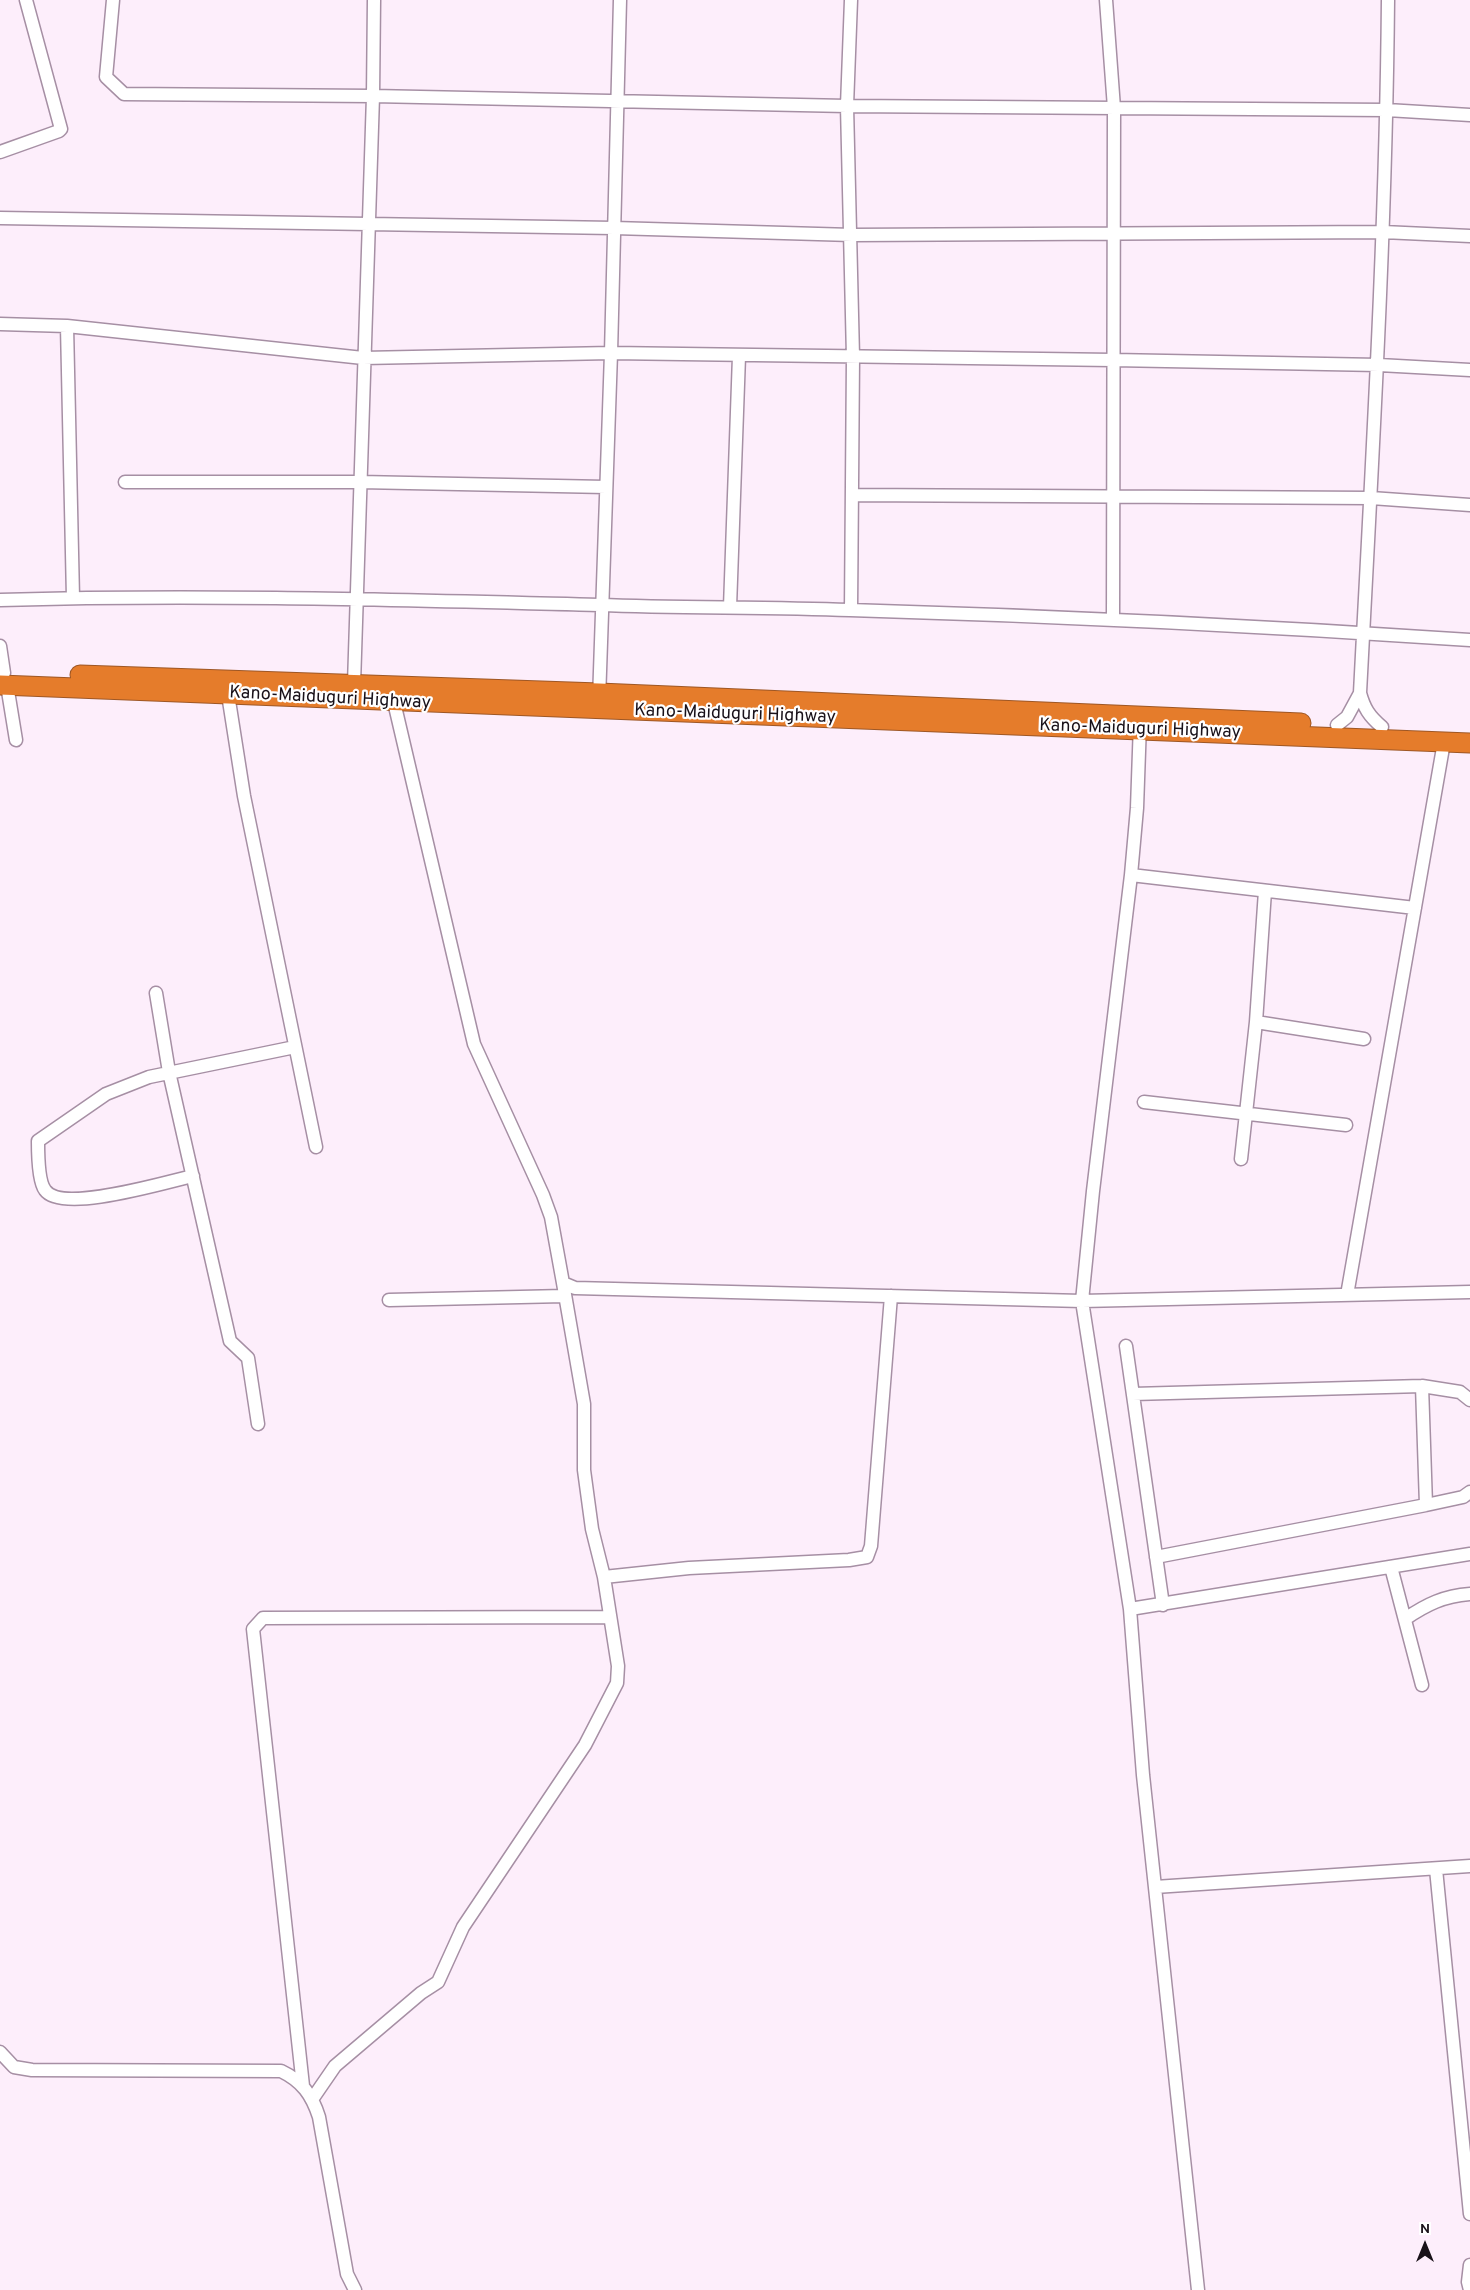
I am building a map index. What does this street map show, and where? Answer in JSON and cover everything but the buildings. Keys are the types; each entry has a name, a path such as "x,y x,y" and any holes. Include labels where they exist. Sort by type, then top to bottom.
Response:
{"highway":[{"name":"Kano-Maiduguri Highway","path":"3,679 226,687 394,702 599,701"},
{"name":"Kano-Maiduguri Highway","path":"226,687 354,684 599,701 1140,723 1470,743"},
{"name":"Kano-Maiduguri Highway","path":"1140,723 1337,725 1470,730"}],"street":[{"path":"0,152 61,129 26,0"},
{"path":"113,0 106,77 124,94 373,96 847,106 1387,110 1470,115"},
{"path":"354,684 358,598 367,224 373,96 374,0"},
{"path":"599,701 611,353 620,0"},
{"path":"850,610 853,495 853,357 852,235 847,106 851,0"},
{"path":"1106,0 1114,108 1113,620"},
{"path":"1382,727 1371,718 1363,707 1360,693 1384,232 1388,0"},
{"path":"0,218 614,228 852,235 1384,232 1470,236"},
{"path":"0,324 67,326 363,358 611,353 1113,360 1470,370"},
{"path":"67,326 73,598"},
{"path":"730,607 739,356"},
{"path":"125,482 360,482 606,487"},
{"path":"853,495 1371,498 1470,505"},
{"path":"0,600 73,598 358,598 602,606 850,610 1363,632 1470,640"},
{"path":"0,646 3,679 16,740"},
{"path":"226,687 244,796 316,1147"},
{"path":"1337,725 1353,708 1360,693"},
{"path":"313,2098 335,2066 406,2005 438,1982 463,1926 585,1745 617,1683 618,1666 604,1577 590,1519 584,1470 584,1404 551,1217 543,1195 474,1044 394,702"},
{"path":"1140,723 1137,808 1131,875 1082,1301 1130,1609 1143,1775 1198,2290"},
{"path":"1347,1295 1444,742"},
{"path":"1131,875 1415,908"},
{"path":"1241,1159 1256,1022 1265,891"},
{"path":"156,993 170,1072 230,1341 248,1358 258,1424"},
{"path":"1256,1022 1364,1040"},
{"path":"193,1176 100,1197 71,1200 54,1198 44,1189 38,1157 38,1141 106,1094 149,1077 295,1047"},
{"path":"1144,1102 1346,1125"},
{"path":"389,1300 584,1288 1082,1301 1470,1292"},
{"path":"604,1577 689,1568 849,1560 867,1557 871,1546 891,1296"},
{"path":"1126,1346 1163,1605"},
{"path":"1132,1394 1422,1386 1460,1392 1470,1400"},
{"path":"1422,1386 1426,1505"},
{"path":"1156,1557 1426,1505 1463,1497 1470,1492"},
{"path":"1130,1609 1470,1554"},
{"path":"1391,1567 1422,1684"},
{"path":"1405,1618 1428,1603 1440,1598 1470,1594"},
{"path":"303,2086 253,1629 263,1618 610,1617"},
{"path":"1155,1887 1470,1866"},
{"path":"1436,1869 1465,2125 1470,2214"},
{"path":"0,2052 14,2066 32,2070 281,2071 293,2077 313,2098 319,2117 351,2289"},
{"path":"1470,2265 1468,2282 1470,2290"}]}
